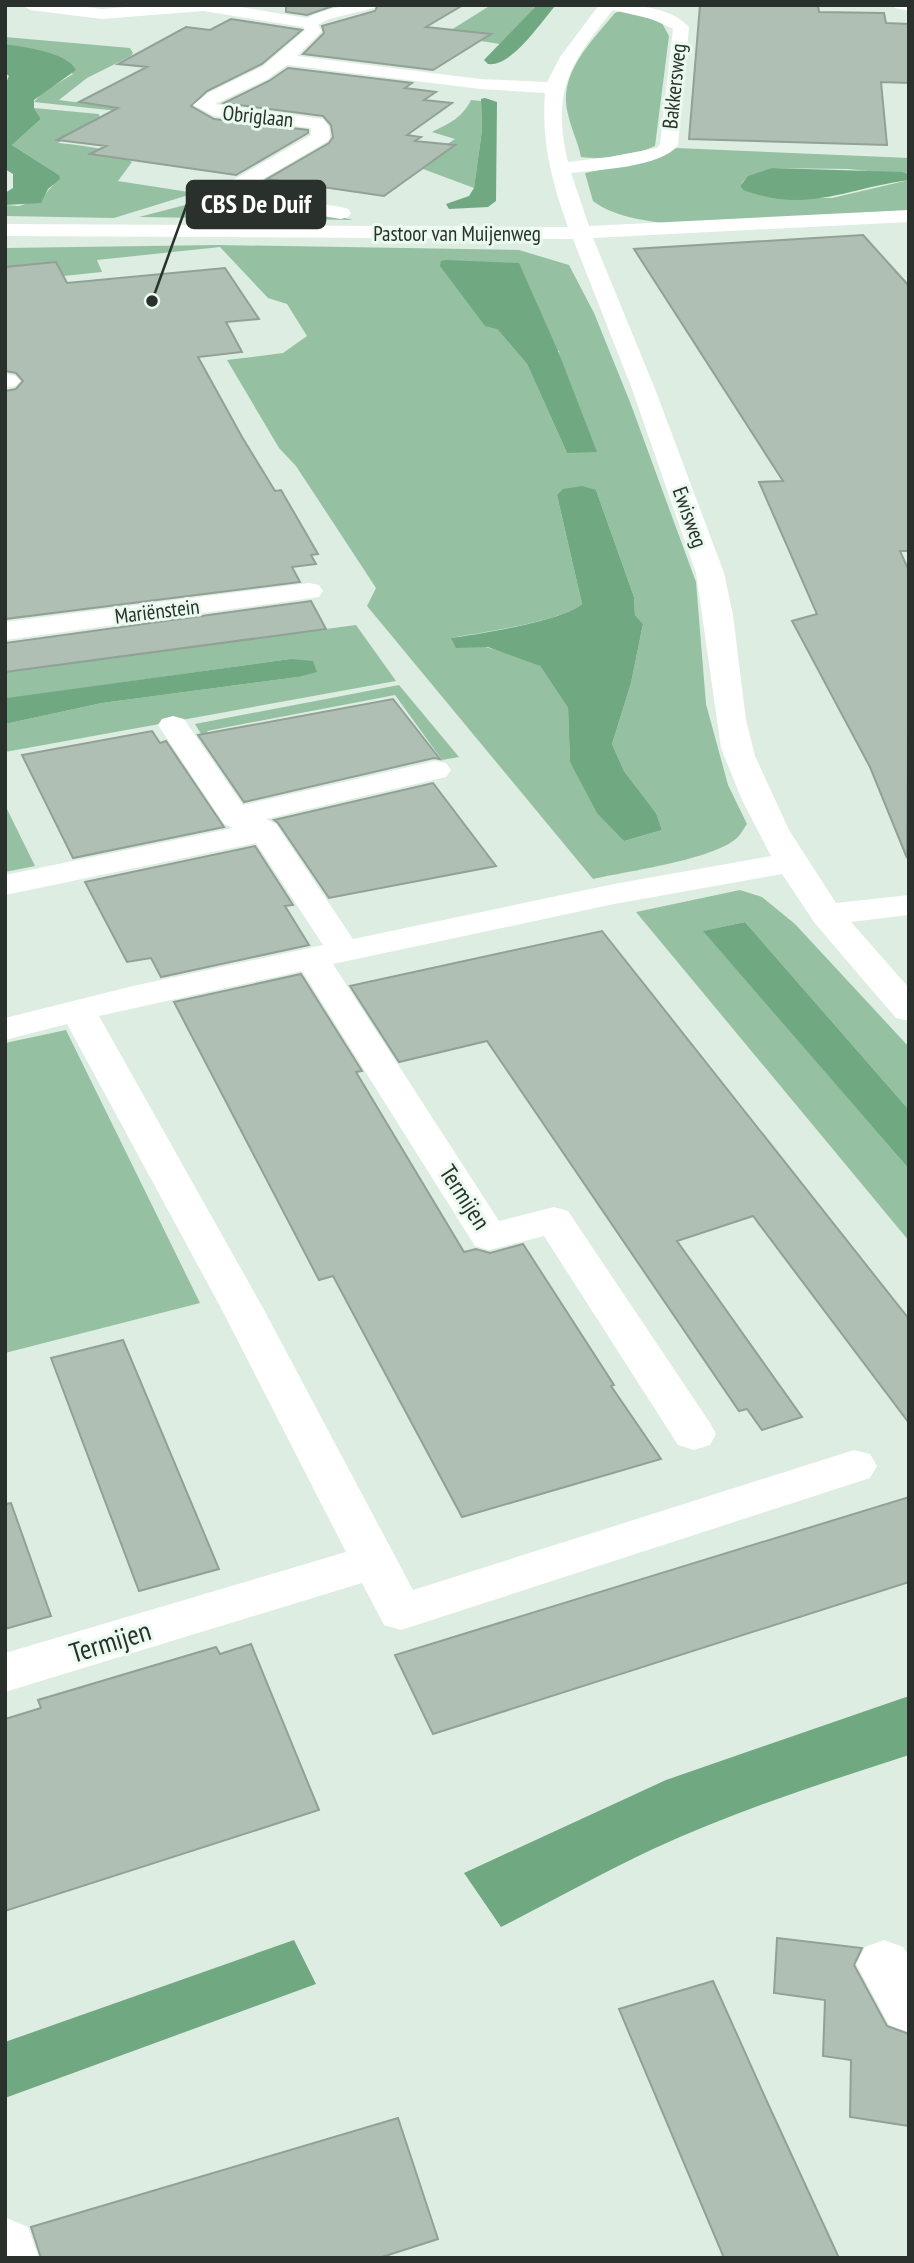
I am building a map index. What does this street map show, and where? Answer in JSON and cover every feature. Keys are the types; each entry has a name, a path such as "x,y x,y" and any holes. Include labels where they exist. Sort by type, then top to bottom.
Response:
{"street":[{"path":"30,5 102,14 139,12 153,7 202,5 309,23 324,15 368,5"},
{"name":"Ewisweg","path":"608,5 576,46 554,88 551,123 579,233 620,327 710,573 719,604 727,706 735,744 768,820 791,862 848,945 909,1010"},
{"name":"Bakkersweg","path":"561,168 643,157 663,152 669,145 681,27 657,15 614,5"},
{"path":"901,5 909,6"},
{"name":"Obriglaan","path":"309,23 314,31 284,59 254,80 214,95 202,105 214,111 316,122 320,127 321,137 238,186 256,199 341,213"},
{"path":"284,59 480,84 554,88"},
{"name":"Pastoor van Muijenweg","path":"5,230 579,233 909,216"},
{"name":"Mariënstein","path":"5,631 309,591"},
{"path":"173,725 235,817 265,831"},
{"path":"235,817 435,769"},
{"path":"5,885 265,831"},
{"name":"Termijen","path":"265,831 328,955 489,1237 554,1220 694,1434"},
{"path":"5,1029 133,997 614,894 791,862"},
{"path":"826,915 909,905"},
{"path":"78,1012 236,1296 401,1612 854,1466"},
{"name":"Termijen","path":"5,1673 376,1561"}],"shaded area":[{"path":"491,5 537,5 500,44 443,35"},
{"path":"537,5 556,5 516,51 506,59 488,64 484,60"},
{"path":"623,10 662,23 669,36 655,146 619,156 581,157 568,114 567,85 587,47 615,13"},
{"path":"5,37 130,48 133,53 131,56 87,78 59,100 150,112 146,114 34,102 42,93 73,74 37,50 5,44"},
{"path":"5,44 55,55 76,70 34,100 34,108 41,119 12,145 59,175 60,179 48,189 41,203 5,205 5,193 13,188 13,174 5,169 5,85 9,76 5,73"},
{"path":"481,99 497,102 496,201 488,207 449,209 446,204 469,196 474,188 482,130"},
{"path":"471,100 481,101 482,130 474,188 415,166 455,139 432,132 459,116"},
{"path":"34,108 99,114 100,119 58,143 105,150 132,162 118,181 195,193 114,218 5,216 5,205 19,206 43,198 59,175 12,145 41,119"},
{"path":"676,148 909,158 909,175 848,169 772,168 744,180 740,186 743,190 768,197 832,198 909,180 909,211 669,224 619,214 593,201 585,173 660,157"},
{"path":"772,168 902,172 909,175 909,180 827,197 788,200 766,197 743,190 740,186 748,176"},
{"path":"235,192 353,220 139,217"},
{"path":"218,245 519,250 569,265 594,313 630,402 696,582 706,704 728,785 747,824 738,836 725,846 690,859 593,879 367,606 376,588 296,466 279,448 227,360 283,353 307,336 287,304 268,298 220,247 97,260 102,272 5,282 5,248","holes":["497,329 559,351 567,453 527,364","596,490 634,597 635,615 643,624 631,683 612,744 624,771 656,813 662,830 624,841 570,762 568,708 540,666 512,654 451,638 540,621 558,616 582,604 557,495"]},
{"path":"441,261 519,263 558,351 597,452 567,453 527,364 497,329 485,326 440,266"},
{"path":"582,486 596,490 634,597 635,615 643,624 631,683 612,744 624,771 656,813 662,830 624,841 597,813 570,762 568,708 540,666 488,647 456,648 451,638 540,621 582,604 557,495 563,489"},
{"path":"356,625 396,681 5,752 5,724 102,703 298,677 290,659 5,699 5,672"},
{"path":"290,659 313,661 317,672 298,677 102,703 5,724 7,698"},
{"path":"399,685 459,757 442,760 395,695 207,731 251,796 239,795 195,724"},
{"path":"5,805 35,866 5,872"},
{"path":"740,890 762,897 795,924 909,1047 909,1110 745,922 704,931 909,1169 909,1241 636,912"},
{"path":"745,922 909,1110 909,1169 703,931"},
{"path":"66,1030 200,1303 5,1353 5,1043"},
{"path":"909,1696 909,1755 780,1798 684,1835 501,1927 464,1873 666,1780"},
{"path":"294,1940 316,1984 5,2098 5,2042"}],"building":[{"path":"286,5 336,5 307,15 286,12"},
{"path":"378,5 463,5 426,27 491,34 433,70 303,54 324,33 322,26 375,11"},
{"path":"700,5 818,5 819,12 884,13 886,23 909,24 909,83 881,82 887,145 689,139"},
{"path":"231,19 302,30 262,64 207,91 191,106 214,119 308,130 308,133 236,175 90,154 106,146 57,140 118,108 79,102 147,67 118,64 186,27 210,30"},
{"path":"288,68 412,83 405,88 436,92 424,100 452,103 407,135 421,137 415,141 455,145 384,196 267,179 329,143 333,137 331,125 323,116 224,103 269,81"},
{"path":"863,235 909,286 909,551 900,551 909,571 907,858 870,767 792,621 817,614 759,482 783,481 634,249"},
{"path":"56,262 67,283 225,268 259,319 226,322 242,352 198,357 242,437 275,491 281,490 318,554 311,555 316,564 292,567 300,582 5,619 5,391 16,389 23,381 16,373 5,371 5,267"},
{"path":"311,601 326,629 5,672 5,643"},
{"path":"393,699 440,759 434,758 244,802 198,735"},
{"path":"152,731 160,743 166,741 224,827 73,858 22,755"},
{"path":"433,783 496,866 329,898 274,820"},
{"path":"255,846 293,905 285,906 309,945 161,977 151,958 127,962 85,882"},
{"path":"602,931 909,1319 909,1423 753,1216 677,1241 802,1417 762,1430 747,1409 739,1411 487,1041 399,1062 350,986"},
{"path":"301,974 362,1071 356,1072 464,1252 476,1249 490,1253 523,1244 614,1385 611,1386 661,1459 462,1517 333,1276 319,1280 174,1002"},
{"path":"123,1340 219,1569 139,1591 51,1358"},
{"path":"909,1497 909,1582 433,1734 395,1655"},
{"path":"11,1503 51,1616 5,1629 5,1504"},
{"path":"251,1644 319,1810 5,1911 5,1719 41,1708 38,1700 216,1647 220,1654"},
{"path":"777,1938 862,1948 854,1965 887,2026 909,2034 909,2126 850,2117 851,2060 823,2056 825,2000 774,1993"},
{"path":"713,1981 839,2258 724,2258 619,2009"},
{"path":"398,2118 438,2239 379,2258 41,2258 31,2227"}],"place":[{"name":"CBS De Duif","path":"152,301"}]}
